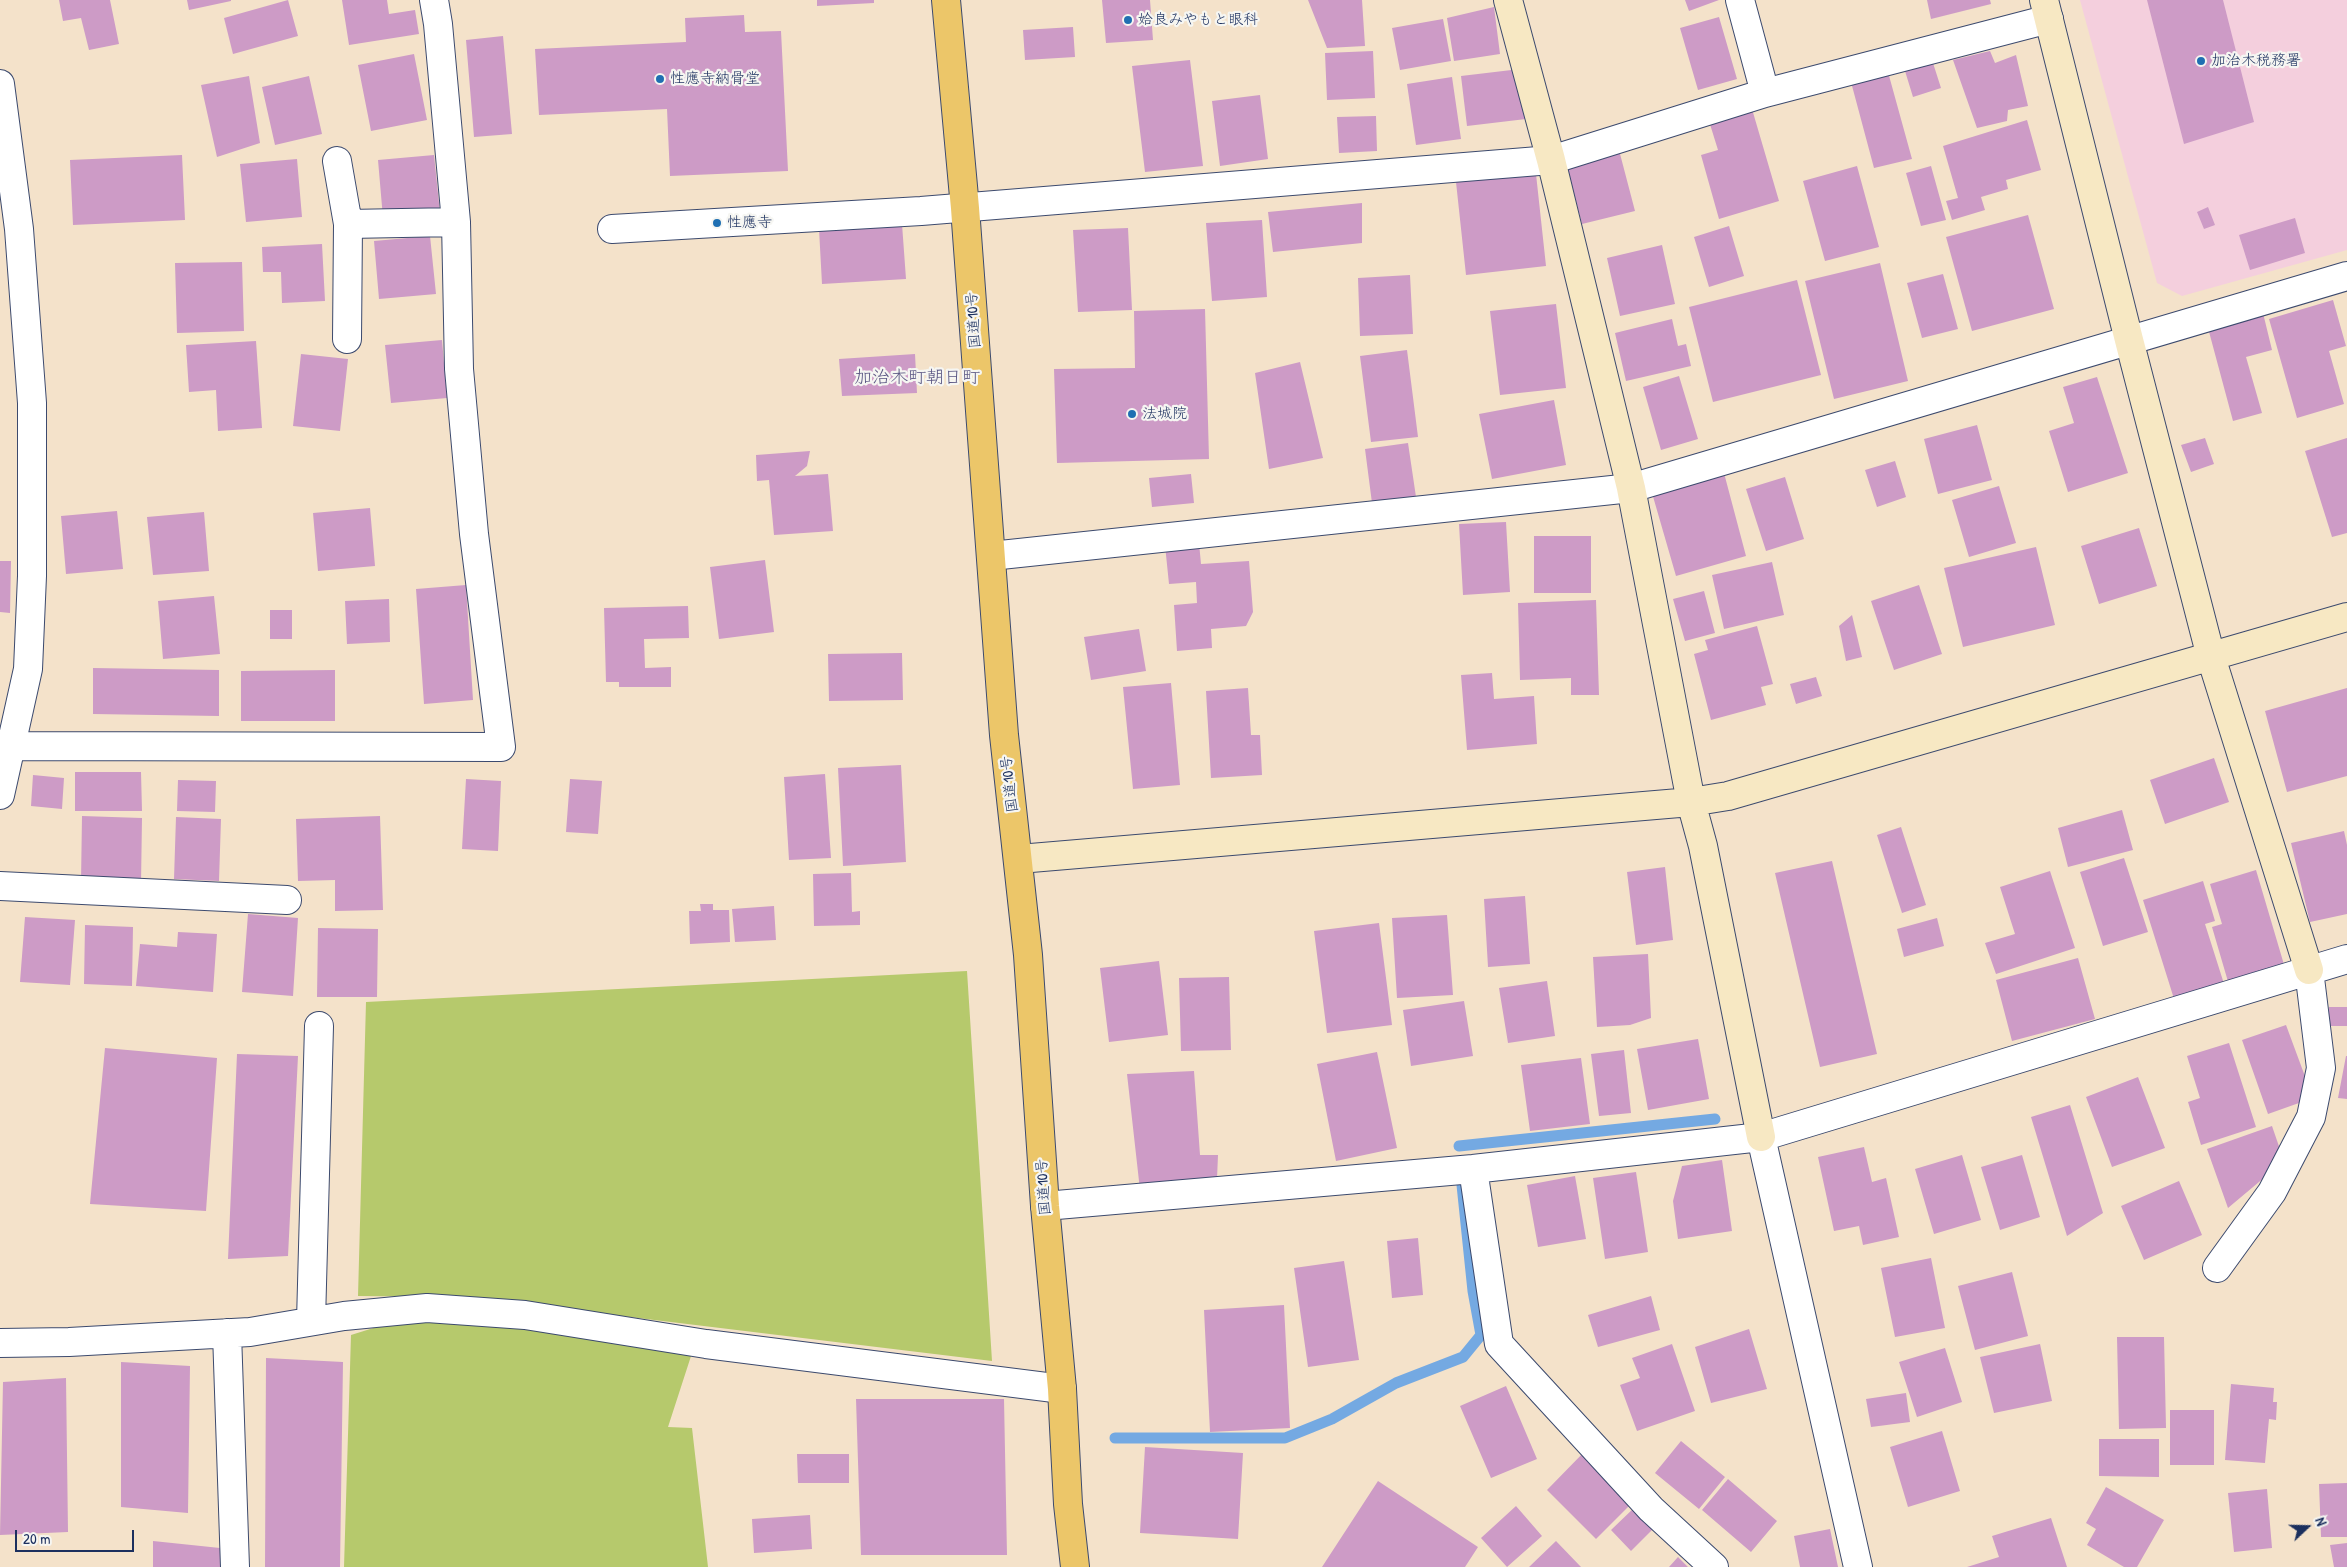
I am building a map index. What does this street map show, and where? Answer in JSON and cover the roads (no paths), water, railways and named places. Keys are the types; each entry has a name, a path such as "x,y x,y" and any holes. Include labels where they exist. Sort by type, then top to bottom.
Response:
{"highway":[{"name":"国道10号","path":"946,0 965,208 1004,735 1028,955 1045,1206 1062,1389 1068,1504 1075,1567"}],"street":[{"path":"10,746 501,747 474,534 462,398 456,222 438,24 434,0"},
{"path":"1508,0 1551,160 1631,488 1691,802 1704,846 1761,1137 1858,1567"},
{"path":"1740,0 1765,93"},
{"path":"612,229 965,208 1551,160 1765,93 2047,10 2129,340 2211,657 2309,970 2321,1068 2311,1117 2272,1192 2217,1268"},
{"path":"0,84 19,229 32,403 32,576 28,668 0,795"},
{"path":"337,161 348,224 348,339"},
{"path":"348,224 456,222"},
{"path":"991,556 1631,488 2347,276"},
{"path":"1018,859 1691,802 1728,796 2347,617"},
{"path":"0,886 287,900"},
{"path":"1045,1206 1473,1169 1761,1137 2347,959"},
{"path":"311,1321 319,1026"},
{"path":"1473,1169 1498,1344 1651,1509 1714,1567"},
{"path":"0,1343 69,1342 250,1332 311,1321 428,1308 525,1316 706,1344 1062,1389"},
{"path":"227,1333 235,1567"}],"waterway":[{"path":"1459,1146 1715,1119"},
{"path":"1115,1438 1285,1438 1332,1419 1396,1383 1463,1357 1481,1335 1473,1291 1462,1185"}],"place":[{"name":"姶良みやもと眼科","path":"1128,20"},
{"name":"加治木税務署","path":"2201,61"},
{"name":"性應寺納骨堂","path":"660,79"},
{"name":"性應寺","path":"717,223"},
{"name":"法城院","path":"1132,414"}],"district":[{"name":"加治木町朝日町","path":"917,378"}]}
